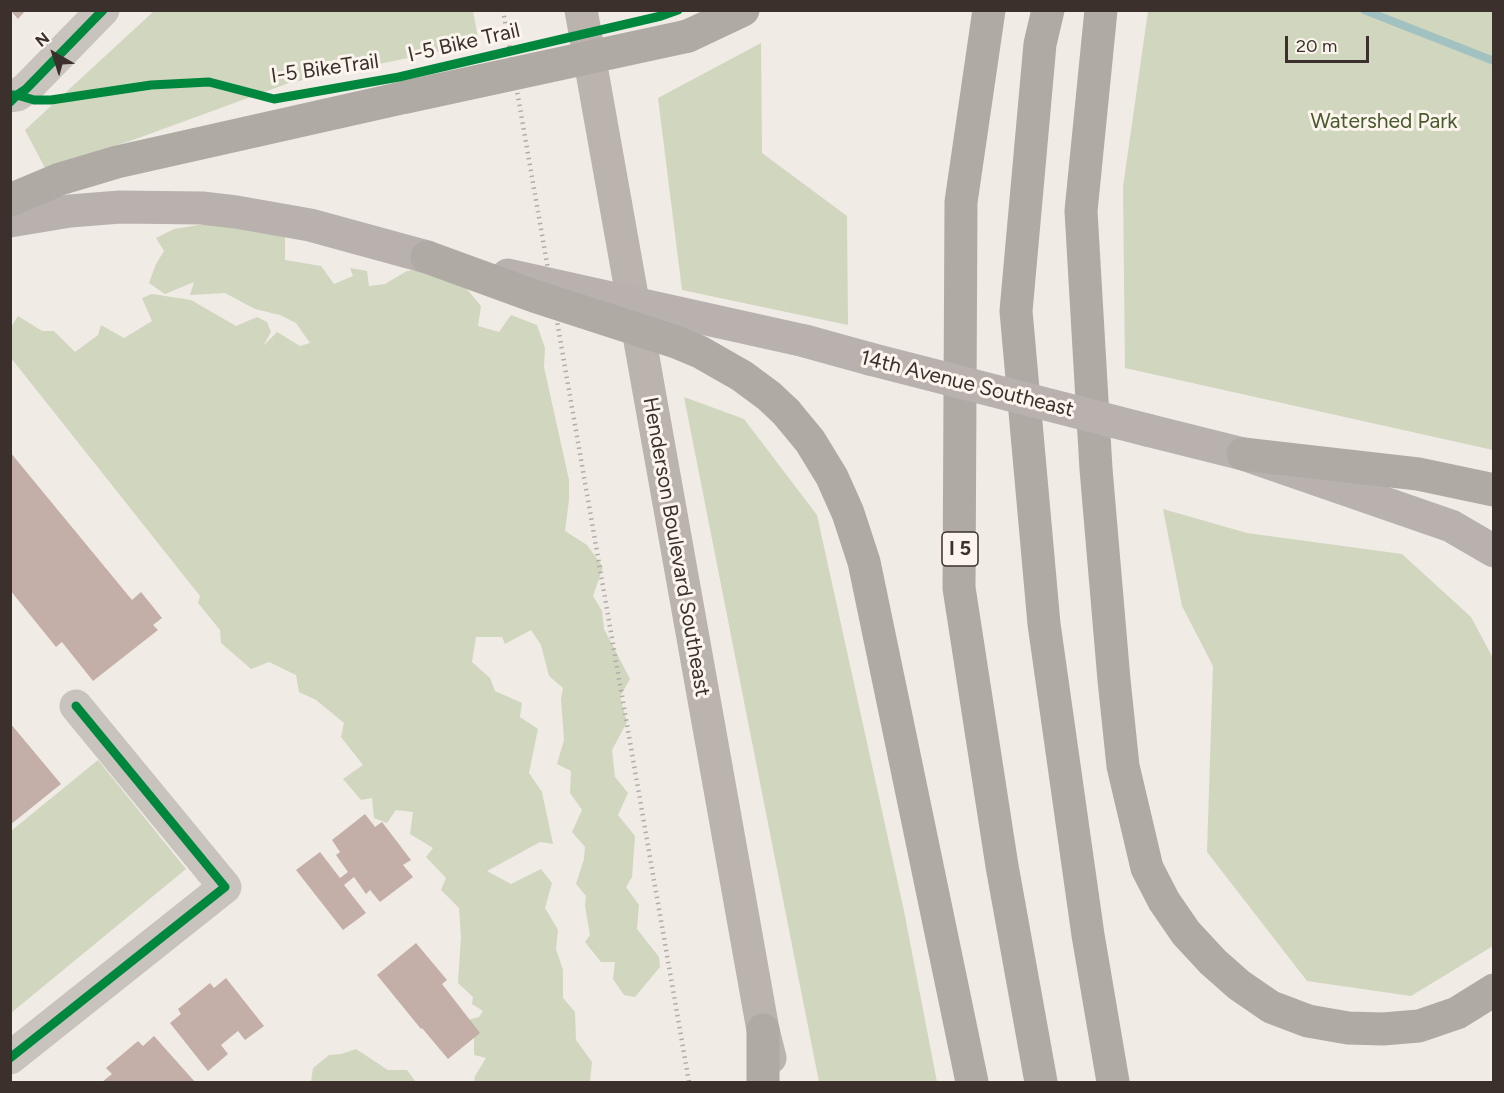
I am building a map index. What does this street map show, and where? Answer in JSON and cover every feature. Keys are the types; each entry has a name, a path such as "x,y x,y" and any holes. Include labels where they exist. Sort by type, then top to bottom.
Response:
{"highway":[{"path":"10,200 60,179 117,162 688,36 743,10"},
{"name":"I 5","path":"988,10 961,202 959,588 1002,866 1041,1083"},
{"path":"1048,10 1040,44 1016,311 1044,624 1087,924 1113,1083"},
{"path":"1101,10 1081,211 1096,469 1114,680 1124,766 1147,868 1164,901 1186,933 1213,962 1239,985 1271,1006 1308,1021 1348,1028 1383,1029 1419,1026 1457,1013 1494,990"},
{"path":"427,257 700,352 742,376 769,396 810,441 832,477 848,513 864,562 972,1083"},
{"path":"1243,454 1418,474 1494,490"},
{"path":"763,1030 763,1083"}],"main road":[{"name":"Henderson Boulevard Southeast","path":"581,10 763,1030 777,1083"},
{"name":"14th Avenue Southeast","path":"10,221 70,211 120,207 202,208 310,225 427,257 805,341 1243,454 1451,526 1494,551"}],"street":[{"path":"10,96 17,95 26,89 102,10"},
{"path":"10,1058 225,887 76,706"}],"green space":[{"path":"154,11 473,11 479,43 289,83 133,140 45,168 25,130"},
{"name":"Watershed Park","path":"1148,11 1493,11 1493,450 1125,368 1123,187"},
{"path":"761,43 762,153 847,216 848,325 682,290 658,98"},
{"path":"211,223 285,236 285,260 321,266 334,284 353,276 350,268 367,271 369,286 385,284 407,271 433,268 461,282 481,306 478,326 499,332 511,315 537,325 545,348 544,367 569,480 565,531 587,545 603,567 593,596 602,611 604,629 630,679 620,697 627,722 612,750 615,777 628,793 618,815 635,836 632,877 626,887 639,905 637,929 659,957 660,967 635,997 624,995 613,979 615,962 601,962 585,942 590,935 585,906 586,896 576,884 584,859 585,847 572,832 582,810 570,793 571,771 557,764 564,740 561,699 563,688 549,676 541,645 531,630 505,644 502,637 476,637 472,662 490,678 495,691 522,703 520,717 538,729 529,773 542,792 553,844 540,842 487,871 511,884 541,869 552,883 545,908 558,930 556,949 563,970 563,998 575,1012 576,1040 592,1062 590,1082 474,1082 486,1058 474,1055 474,1034 464,1021 479,1017 483,1011 472,1004 473,997 458,983 461,937 459,908 441,890 446,878 426,857 433,848 410,834 413,812 396,810 387,823 374,818 372,798 361,800 343,779 363,765 341,737 344,723 316,700 299,692 296,675 269,662 251,669 221,643 220,630 198,603 200,596 11,358 10,329 18,316 42,331 54,331 75,352 98,335 101,325 124,338 152,321 142,298 152,294 191,300 236,326 257,317 267,322 271,332 263,346 277,332 300,346 310,343 296,323 280,315 255,309 225,293 190,295 194,282 165,294 149,283 164,251 156,238 174,229"},
{"path":"684,397 744,419 817,515 904,911 937,1082 819,1082"},
{"path":"1163,509 1247,533 1402,554 1471,617 1493,658 1493,946 1411,996 1307,981 1207,852 1213,666 1182,606"},
{"path":"98,760 186,869 11,1013 11,831"},
{"path":"356,1049 388,1070 407,1070 416,1082 311,1082 313,1068 329,1055"}],"building":[{"path":"10,10 26,10 18,19"},
{"path":"10,452 132,600 141,592 162,618 153,625 158,630 93,681 62,642 56,647 10,590"},
{"path":"10,723 61,784 10,825"},
{"path":"365,814 375,827 382,822 411,860 403,865 413,877 380,902 370,890 366,894 354,877 344,885 366,913 343,930 296,870 320,852 340,878 348,872 336,855 340,852 332,840"},
{"path":"416,943 447,980 442,984 480,1033 448,1059 377,975"},
{"path":"226,978 264,1026 245,1040 238,1031 221,1045 228,1054 208,1071 170,1023 181,1014 178,1009 210,983 214,988"},
{"path":"154,1036 195,1082 102,1082 112,1074 106,1068 138,1041 143,1046"}],"waterway":[{"path":"1364,10 1494,61"}],"railway":[{"path":"503,10 689,1082"}],"cycle path":[{"path":"12,95 17,95 26,89 103,10"},
{"name":"I-5 Bike Trail","path":"10,102 17,95 34,100 51,100 151,85 209,82 274,99 399,77 661,16 678,10"},
{"path":"10,1058 225,887 76,706"}]}
